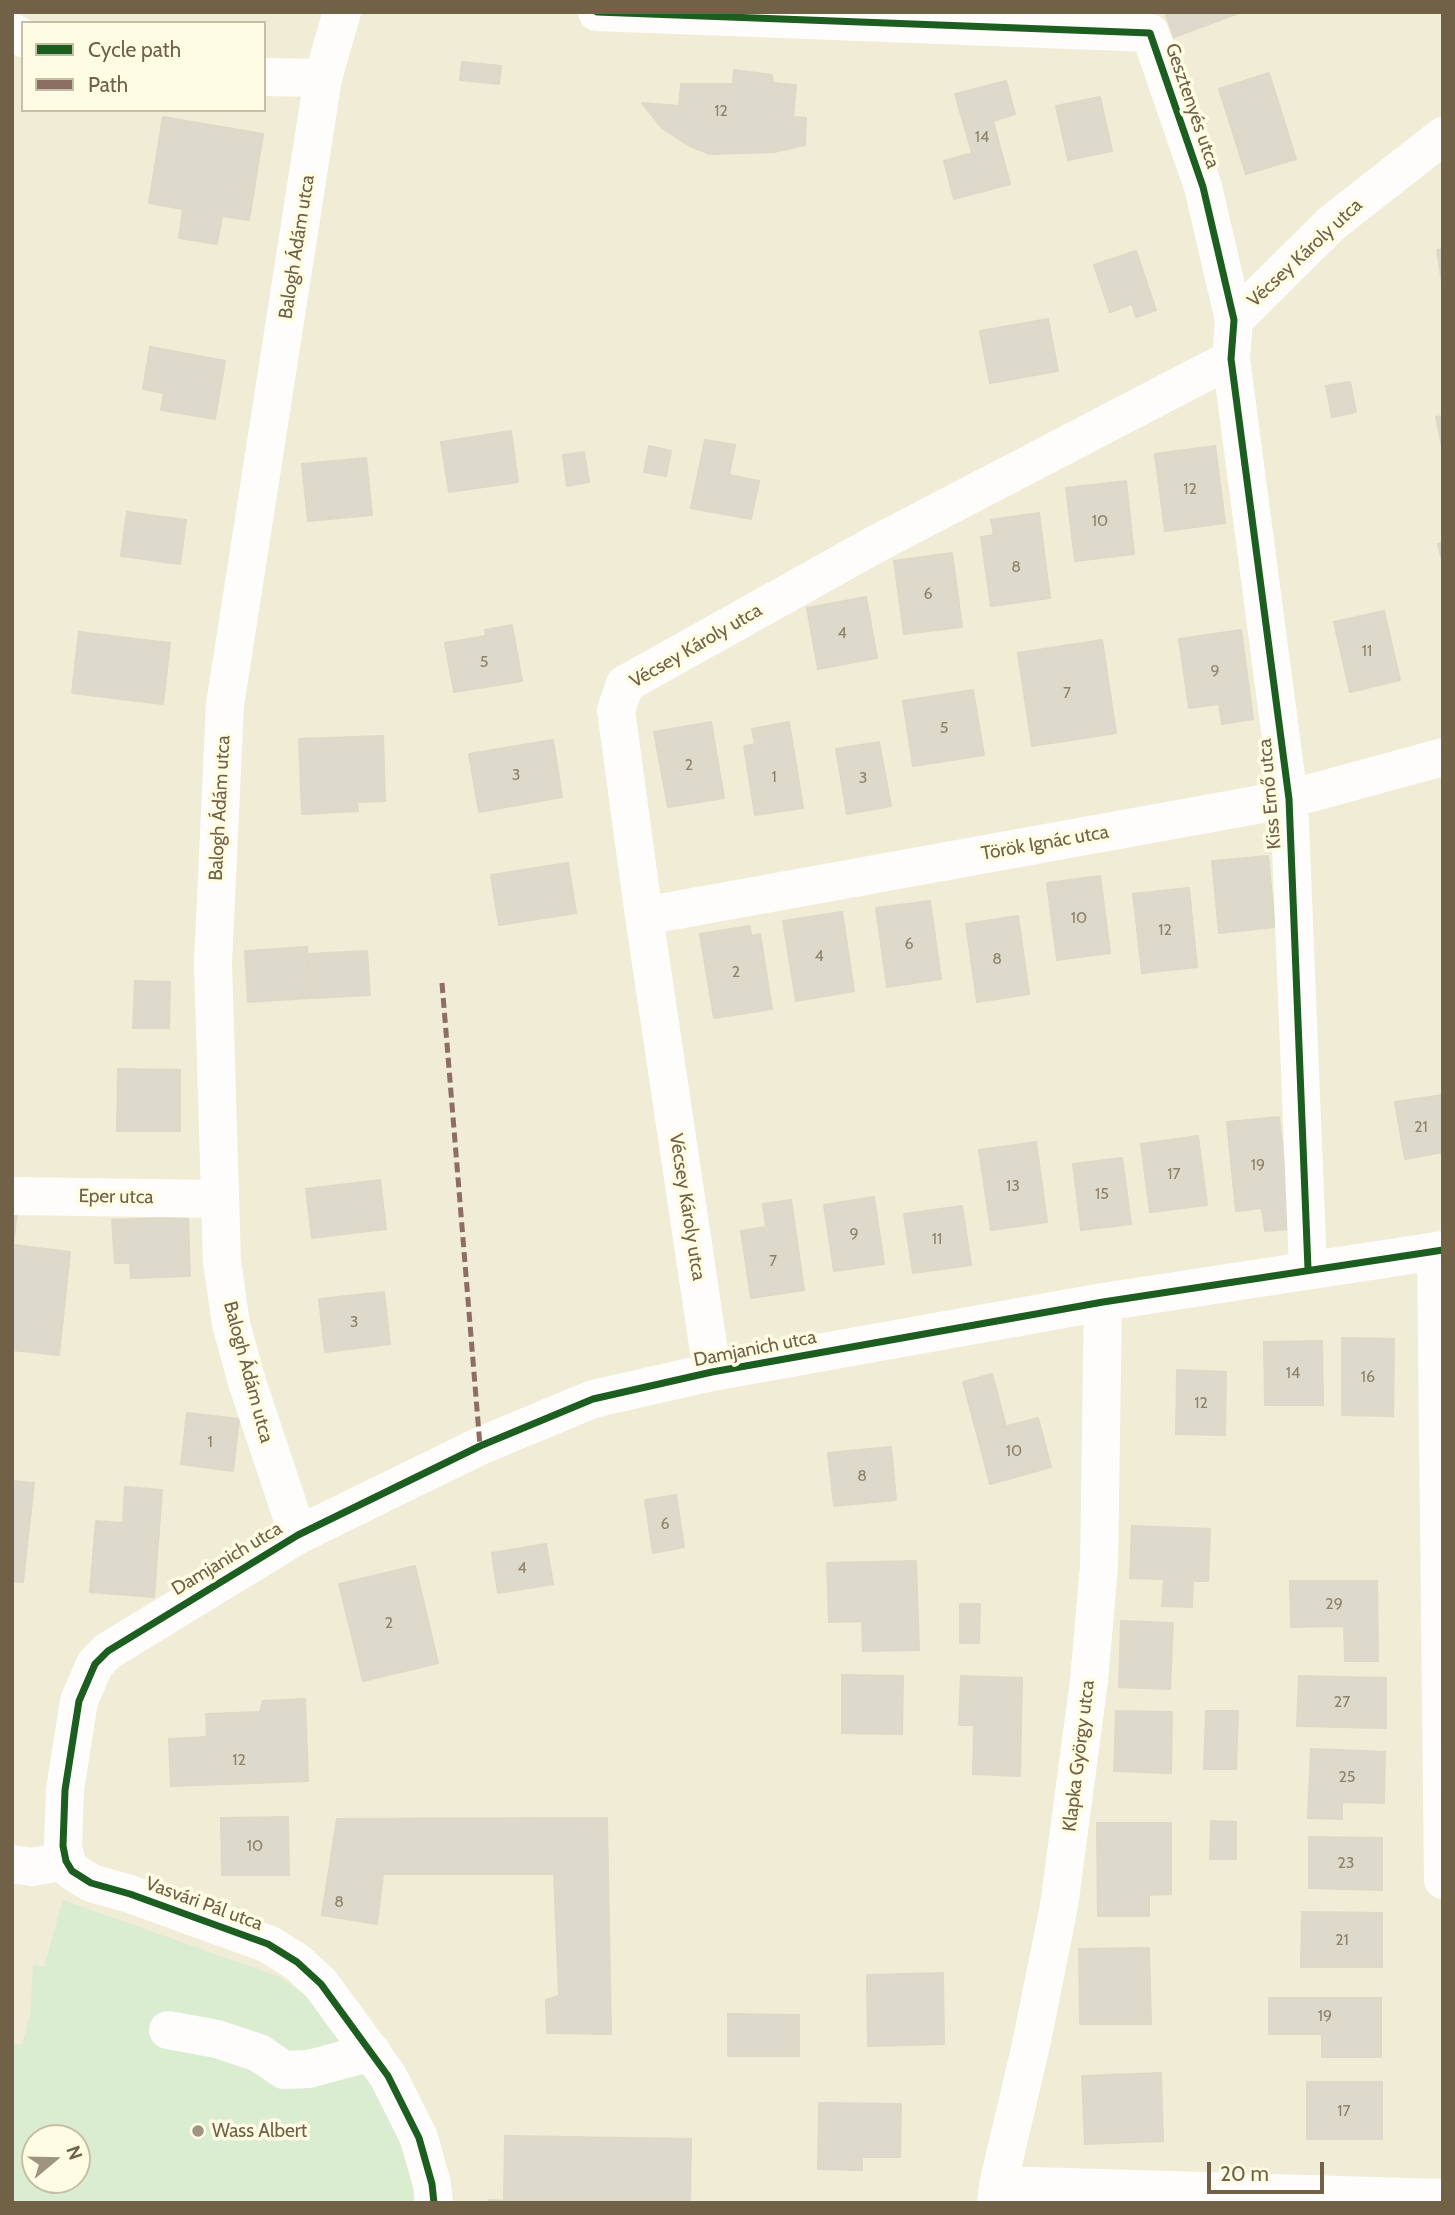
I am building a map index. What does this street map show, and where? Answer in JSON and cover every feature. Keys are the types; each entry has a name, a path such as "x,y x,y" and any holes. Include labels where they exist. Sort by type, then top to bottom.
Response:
{"street":[{"name":"Balogh Ádám utca","path":"298,1535 247,1382 231,1324 222,1262 213,963 225,705 323,78 342,12"},
{"name":"Gesztenyés utca","path":"597,12 1146,23 1203,187 1234,320"},
{"path":"266,77 323,78"},
{"name":"Vécsey Károly utca","path":"1234,320 1332,223 1443,136"},
{"name":"Kiss Ernő utca","path":"1234,320 1231,359 1289,799 1308,1269"},
{"name":"Vécsey Károly utca","path":"712,1372 643,916 616,710 625,684 876,544 1231,359"},
{"name":"Török Ignác utca","path":"643,916 1289,799 1443,757"},
{"name":"Eper utca","path":"12,1196 220,1199"},
{"path":"1440,1250 1443,1880"},
{"name":"Damjanich utca","path":"66,1861 63,1846 65,1790 79,1701 95,1664 126,1639 298,1535 480,1446 593,1399 712,1372 1103,1302 1440,1250"},
{"name":"Klapka György utca","path":"997,2194 1059,1906 1084,1722 1099,1566 1103,1302"},
{"path":"12,1864 32,1867 66,1861"},
{"name":"Vasvári Pál utca","path":"66,1861 72,1871 91,1883 130,1894 268,1944 297,1962 321,1984 388,2076 419,2138 432,2184 434,2203"},
{"path":"168,2030 217,2039 260,2053 284,2070 309,2069 372,2052"},
{"path":"997,2194 1443,2198"}],"shaded area":[{"path":"12,12 1443,12 1443,2203 12,2203"}],"green space":[{"path":"63,1900 280,1977 310,1999 343,2032 397,2134 413,2188 414,2203 12,2203 12,2043 22,2045 30,2016 33,1965 44,1967"}],"building":[{"path":"1165,12 1235,12 1236,14 1174,37"},
{"path":"462,62 501,66 499,84 460,80"},
{"path":"734,70 772,75 773,83 796,85 793,117 806,118 805,145 774,152 710,154 690,146 663,129 642,103 679,106 681,84 733,84"},
{"path":"1269,73 1296,159 1246,174 1219,89"},
{"path":"1006,81 1015,114 993,121 1010,184 954,199 944,161 972,153 955,94"},
{"path":"1100,97 1112,151 1068,160 1056,106"},
{"path":"163,117 263,134 249,220 222,216 217,244 179,238 183,209 149,203"},
{"path":"1443,249 1443,282 1442,282 1437,250"},
{"path":"1136,251 1156,310 1136,317 1132,304 1110,312 1094,265"},
{"path":"1048,319 1058,371 990,383 980,331"},
{"path":"150,347 225,361 215,419 161,410 164,393 143,389"},
{"path":"1350,382 1356,412 1332,417 1326,386"},
{"path":"1443,416 1443,451 1436,417"},
{"path":"511,431 518,482 449,492 441,442"},
{"path":"705,440 735,445 729,475 759,481 751,519 691,508"},
{"path":"649,446 671,451 666,476 644,472"},
{"path":"1215,446 1225,523 1165,531 1155,454"},
{"path":"584,452 589,482 567,486 563,455"},
{"path":"366,458 372,515 308,521 302,464"},
{"path":"1126,481 1134,554 1075,561 1066,488"},
{"path":"127,512 186,520 180,564 121,556"},
{"path":"1039,513 1050,598 991,606 981,537 994,535 991,520"},
{"path":"1443,543 1443,564 1438,544"},
{"path":"952,553 962,627 904,634 894,561"},
{"path":"866,597 877,658 818,669 807,608"},
{"path":"1384,611 1400,680 1350,692 1334,622"},
{"path":"512,625 522,681 454,692 445,643 486,636 485,630"},
{"path":"1241,630 1253,719 1222,724 1219,704 1189,708 1179,639"},
{"path":"79,632 170,643 163,704 72,693"},
{"path":"1102,640 1116,733 1032,746 1018,653"},
{"path":"973,690 984,755 913,766 903,701"},
{"path":"711,722 724,798 668,807 654,732"},
{"path":"789,722 803,808 755,815 744,746 755,744 752,729"},
{"path":"383,736 385,801 357,802 358,811 302,814 299,739"},
{"path":"553,740 562,797 479,812 469,754"},
{"path":"879,742 891,806 847,814 836,749"},
{"path":"1268,856 1275,927 1219,933 1212,861"},
{"path":"568,863 576,913 499,925 491,875"},
{"path":"1100,876 1110,953 1057,960 1047,883"},
{"path":"1189,888 1197,967 1142,973 1133,894"},
{"path":"930,901 941,979 887,987 876,908"},
{"path":"842,912 854,991 796,1001 783,921"},
{"path":"1018,916 1029,994 977,1002 966,924"},
{"path":"750,926 751,936 760,934 772,1009 714,1018 700,934"},
{"path":"307,947 310,998 248,1002 245,951"},
{"path":"367,951 370,995 310,998 308,954"},
{"path":"135,981 170,982 169,1028 133,1028"},
{"path":"118,1069 180,1070 180,1131 117,1131"},
{"path":"1443,1095 1443,1152 1405,1159 1395,1102"},
{"path":"1279,1117 1291,1229 1265,1231 1262,1208 1236,1211 1227,1122"},
{"path":"1198,1136 1207,1205 1150,1212 1141,1144"},
{"path":"1036,1142 1047,1222 991,1230 979,1150"},
{"path":"1122,1158 1131,1224 1081,1230 1073,1164"},
{"path":"380,1180 386,1229 312,1238 306,1189"},
{"path":"874,1197 884,1264 834,1271 824,1205"},
{"path":"791,1200 804,1290 751,1298 741,1231 766,1227 763,1204"},
{"path":"962,1206 971,1265 913,1273 904,1214"},
{"path":"12,1211 17,1211 13,1245 12,1245"},
{"path":"188,1217 190,1276 131,1278 130,1263 115,1263 112,1220"},
{"path":"13,1245 70,1252 59,1355 12,1350"},
{"path":"384,1292 390,1344 325,1352 319,1299"},
{"path":"1342,1338 1394,1339 1393,1416 1342,1415"},
{"path":"1322,1341 1323,1405 1265,1405 1264,1342"},
{"path":"1177,1370 1226,1372 1225,1435 1176,1434"},
{"path":"992,1374 1006,1426 977,1434 963,1382"},
{"path":"187,1413 239,1419 233,1471 181,1464"},
{"path":"1038,1418 1051,1467 990,1484 977,1434"},
{"path":"891,1447 896,1500 834,1506 828,1453"},
{"path":"12,1481 34,1483 23,1582 12,1581"},
{"path":"125,1487 162,1490 154,1597 90,1592 96,1521 123,1523"},
{"path":"676,1495 684,1547 653,1553 645,1500"},
{"path":"1132,1526 1210,1529 1208,1581 1193,1581 1192,1607 1162,1606 1164,1579 1130,1578"},
{"path":"546,1544 553,1584 498,1593 492,1553"},
{"path":"916,1561 919,1650 863,1651 862,1621 829,1622 827,1563"},
{"path":"415,1566 438,1663 363,1681 339,1584"},
{"path":"1290,1581 1377,1581 1378,1661 1345,1661 1344,1626 1291,1627"},
{"path":"960,1604 980,1604 979,1643 960,1643"},
{"path":"1121,1621 1173,1623 1170,1689 1119,1687"},
{"path":"842,1675 903,1676 902,1734 842,1733"},
{"path":"961,1676 1022,1678 1020,1776 973,1774 974,1725 959,1725"},
{"path":"1299,1676 1386,1678 1386,1728 1297,1726"},
{"path":"305,1699 308,1781 171,1786 169,1739 207,1737 206,1714 260,1712 263,1701"},
{"path":"1116,1711 1172,1712 1171,1773 1114,1771"},
{"path":"1206,1711 1238,1711 1236,1769 1204,1769"},
{"path":"1311,1749 1385,1752 1384,1803 1342,1802 1342,1819 1308,1818"},
{"path":"288,1817 289,1875 222,1875 221,1818"},
{"path":"607,1818 611,2034 547,2033 546,2000 559,1996 554,1874 383,1874 377,1924 322,1915 337,1819"},
{"path":"1211,1821 1236,1822 1236,1859 1210,1859"},
{"path":"1097,1823 1171,1823 1171,1894 1149,1895 1149,1916 1098,1916"},
{"path":"1309,1837 1382,1838 1382,1890 1309,1888"},
{"path":"1302,1912 1382,1913 1382,1967 1301,1967"},
{"path":"1149,1948 1151,2024 1080,2024 1079,1949"},
{"path":"943,1973 944,2044 868,2046 867,1975"},
{"path":"1269,1998 1381,1998 1381,2057 1322,2057 1322,2034 1269,2034"},
{"path":"728,2014 799,2015 799,2056 728,2056"},
{"path":"1161,2073 1163,2141 1085,2144 1082,2076"},
{"path":"1307,2082 1382,2082 1382,2139 1307,2139"},
{"path":"819,2103 901,2104 900,2157 862,2157 862,2170 818,2169"},
{"path":"505,2136 691,2139 690,2203 504,2201"},
{"path":"489,2200 504,2201 660,2203 489,2203"}],"marked path":[{"path":"442,983 480,1446"}],"cycle path":[{"path":"597,12 1150,33 1203,187 1234,320 1231,359 1289,799 1308,1269"},
{"path":"434,2203 432,2184 419,2138 388,2076 321,1984 297,1962 268,1944 130,1894 91,1883 72,1871 66,1861 63,1846 65,1790 79,1701 95,1664 108,1651 298,1535 480,1446 593,1399 712,1372 1103,1302 1443,1250"}],"place":[{"name":"Wass Albert","path":"198,2131"}]}
